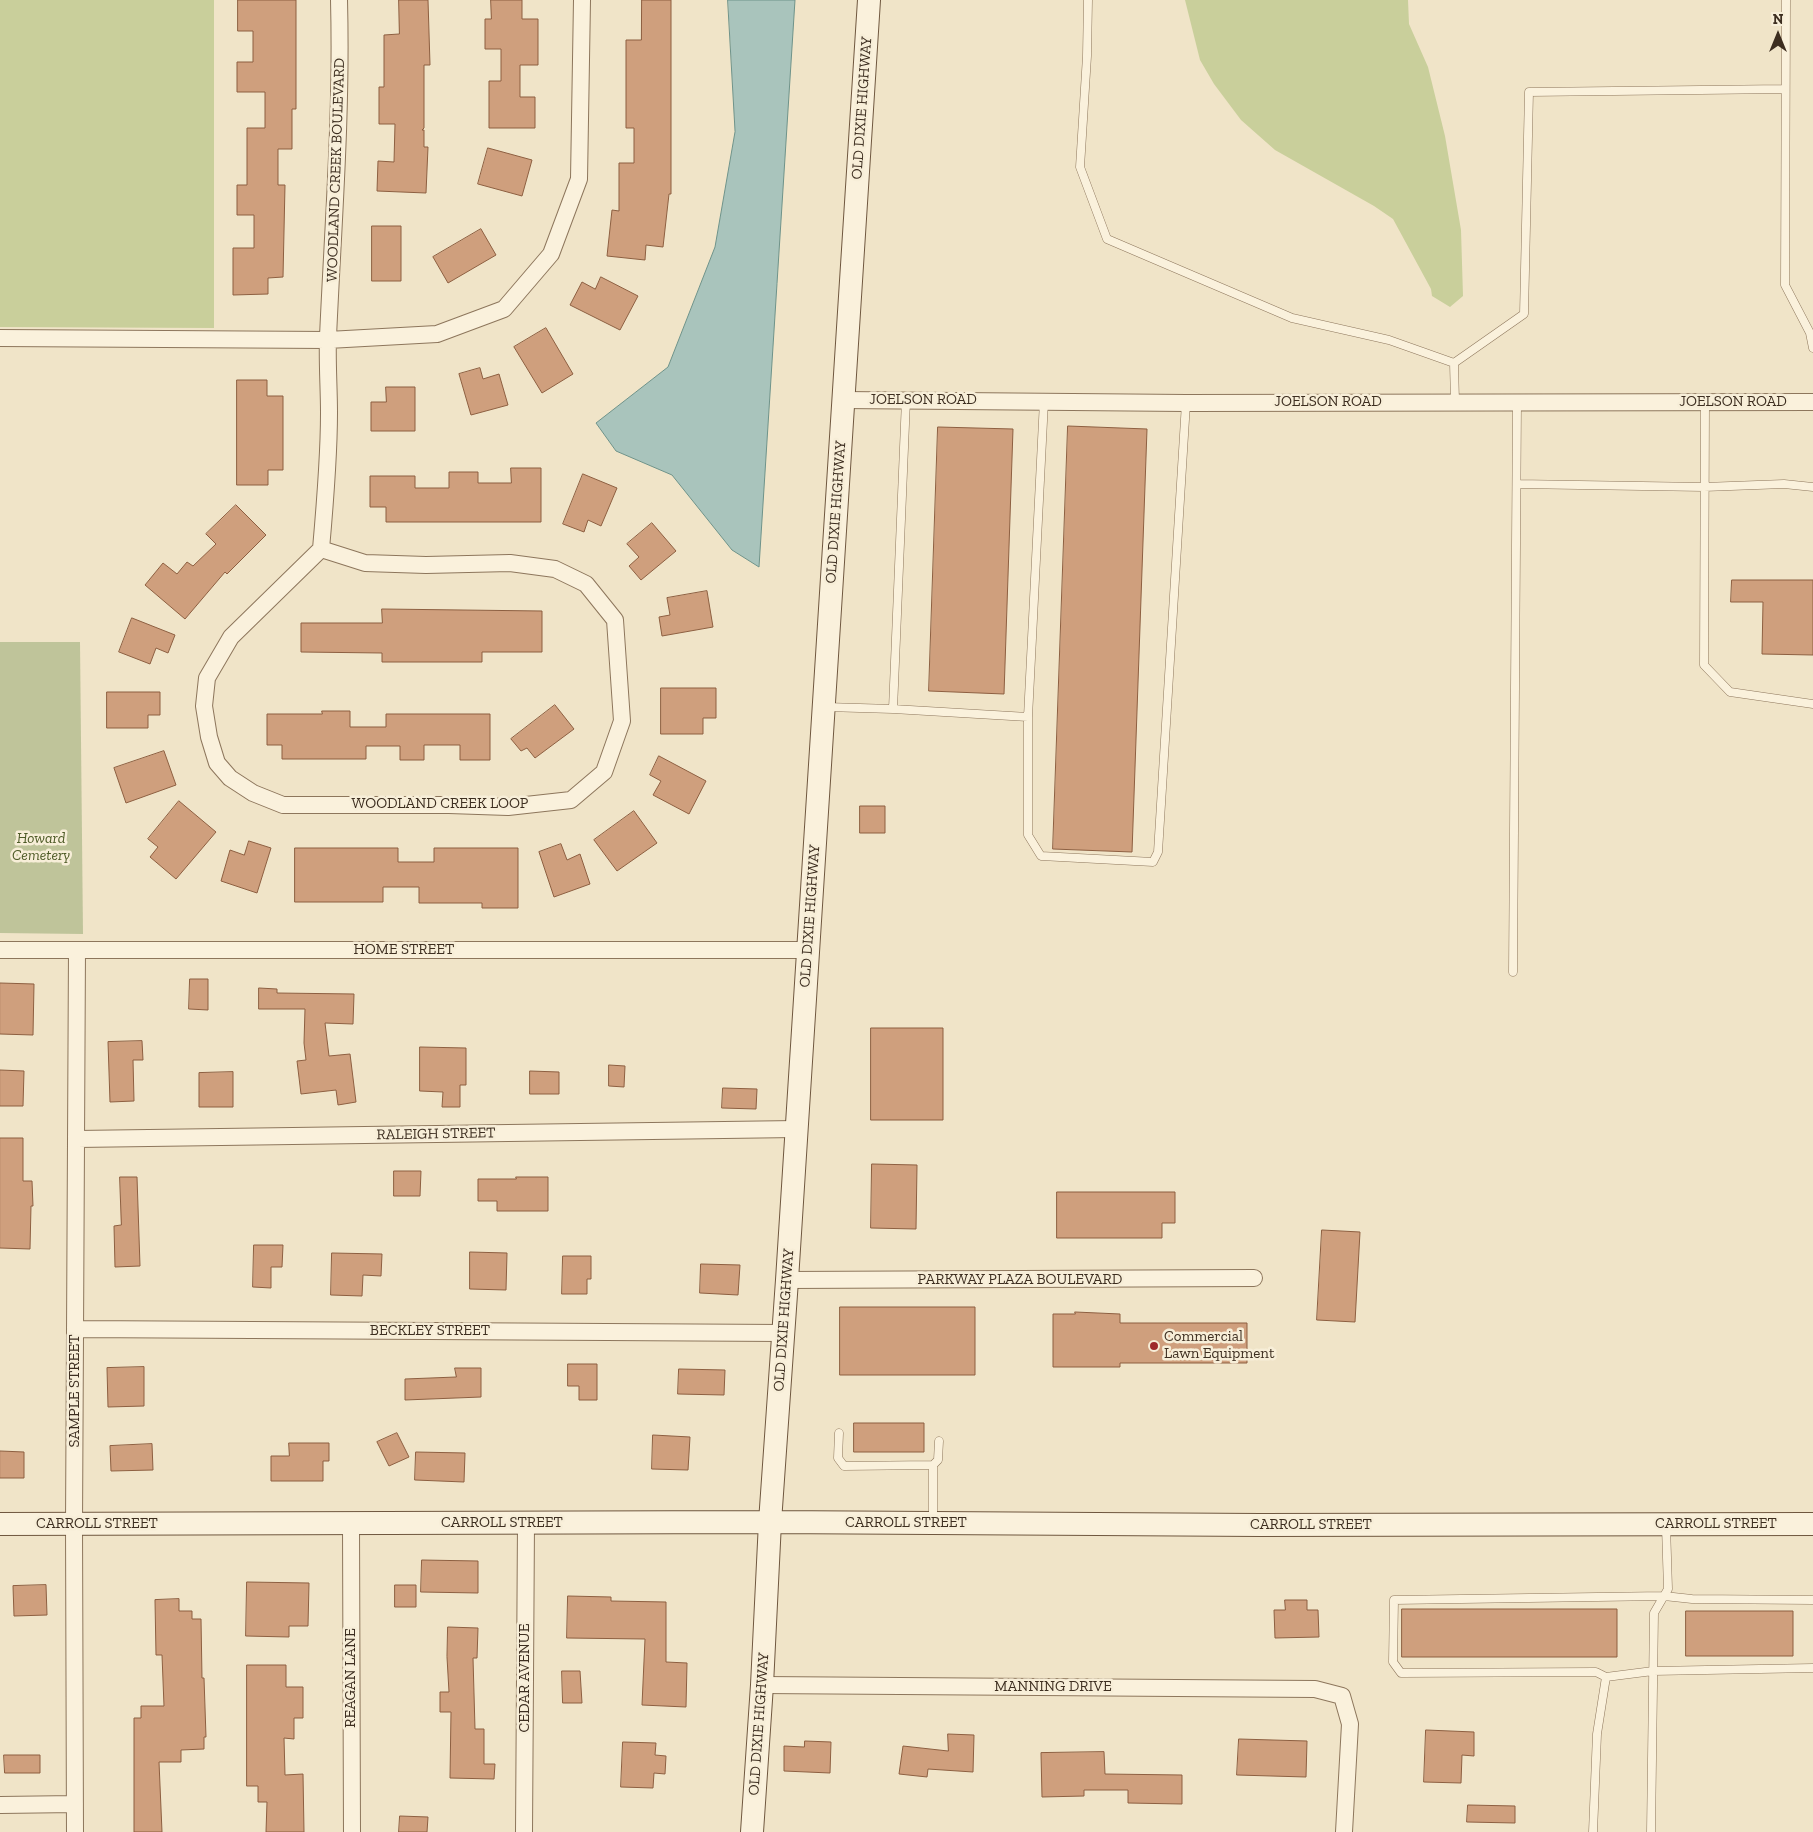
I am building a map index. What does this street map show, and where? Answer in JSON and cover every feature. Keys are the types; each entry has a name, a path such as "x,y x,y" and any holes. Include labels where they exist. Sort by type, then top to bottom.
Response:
{"street":[{"name":"WOODLAND CREEK BOULEVARD","path":"328,340 338,169 341,58 339,0"},
{"path":"0,338 328,340 437,334 504,309 551,254 579,179 582,0"},
{"name":"OLD DIXIE HIGHWAY","path":"752,1832 770,1522 869,0"},
{"path":"321,549 329,414 328,340"},
{"name":"JOELSON ROAD","path":"843,400 1186,403 1813,402"},
{"name":"WOODLAND CREEK LOOP","path":"321,549 365,564 510,563 555,569 586,584 614,620 622,721 604,772 571,800 508,807 283,805 253,794 230,778 217,763 209,737 204,706 207,678 231,637 321,549"},
{"name":"HOME STREET","path":"0,950 808,950"},
{"name":"SAMPLE STREET","path":"75,1832 74,1524 77,950"},
{"name":"RALEIGH STREET","path":"77,1139 796,1129"},
{"name":"PARKWAY PLAZA BOULEVARD","path":"787,1280 1254,1278"},
{"name":"BECKLEY STREET","path":"76,1330 783,1333"},
{"name":"CARROLL STREET","path":"0,1524 770,1522 1250,1525 1813,1524"},
{"name":"CEDAR AVENUE","path":"524,1832 526,1523"},
{"name":"REAGAN LANE","path":"351,1524 352,1832"},
{"name":"MANNING DRIVE","path":"762,1685 1315,1689 1342,1696 1350,1724 1344,1832"},
{"path":"0,1805 75,1804"}],"lane":[{"path":"1088,0 1087,56 1080,168 1107,239 1292,318 1389,340 1454,363"},
{"path":"1786,0 1784,285 1810,333 1813,348"},
{"path":"1454,363 1524,314 1529,92 1785,90"},
{"path":"1454,363 1455,402"},
{"path":"893,709 906,400"},
{"path":"1044,401 1028,717 1028,835 1041,856 1152,862 1158,852 1186,403"},
{"path":"1513,972 1517,402"},
{"path":"1705,402 1704,665 1730,692 1813,704"},
{"path":"1516,484 1704,487 1784,484 1813,487"},
{"path":"823,707 1028,717"},
{"path":"839,1432 838,1458 844,1466 933,1465 938,1460 938,1441"},
{"path":"933,1465 933,1523"},
{"path":"1651,1832 1654,1613 1668,1589 1666,1524"},
{"path":"1813,1600 1692,1599 1664,1596 1394,1600 1393,1662 1401,1673 1596,1672 1606,1677 1653,1671 1813,1668"},
{"path":"1593,1832 1597,1734 1606,1677"}],"green space":[{"path":"0,0 214,0 214,328 0,327"},
{"path":"1185,0 1408,0 1409,24 1428,67 1445,136 1461,230 1463,296 1450,307 1432,296 1431,289 1393,219 1374,206 1275,150 1241,120 1214,84 1200,60"},
{"name":"Howard Cemetery","path":"0,642 80,642 83,934 0,933"}],"water":[{"path":"728,0 795,0 759,567 732,550 672,475 616,451 596,423 668,367 715,247 735,132"}],"building":[{"path":"238,0 296,0 296,109 292,109 292,149 278,149 278,185 285,185 283,277 268,278 268,294 233,295 233,248 254,248 254,215 237,215 237,185 247,185 247,128 265,128 265,92 237,92 237,62 253,62 253,31 238,31"},
{"path":"399,0 428,0 430,65 424,65 424,128 422,130 424,130 424,147 428,147 426,193 377,191 378,161 394,162 395,124 379,124 379,87 384,87 384,35 399,34"},
{"path":"491,0 522,0 522,19 538,19 538,65 520,65 520,97 535,97 535,128 489,128 489,81 501,81 501,49 485,49 485,19 491,19"},
{"path":"642,0 671,0 671,194 669,194 663,247 646,245 645,260 607,256 612,210 619,211 619,163 634,163 634,128 626,128 626,40 641,40"},
{"path":"488,148 532,160 522,196 478,184"},
{"path":"372,226 401,226 401,281 372,281"},
{"path":"481,229 496,255 448,283 433,257"},
{"path":"601,277 638,296 620,330 570,305 582,282 595,289"},
{"path":"546,328 573,374 542,393 514,347"},
{"path":"480,368 483,379 499,374 508,405 471,415 459,374"},
{"path":"237,380 267,380 267,396 283,396 283,470 268,470 268,485 237,485"},
{"path":"386,387 415,387 415,431 371,431 371,402 386,402"},
{"path":"1068,426 1147,429 1132,852 1053,849"},
{"path":"938,427 1013,429 1004,694 929,691"},
{"path":"511,468 541,468 541,522 386,522 386,507 370,507 370,476 415,476 415,488 449,488 449,472 478,472 478,483 511,483"},
{"path":"583,474 617,488 601,526 588,520 584,532 563,524"},
{"path":"236,505 266,535 227,574 225,572 185,619 145,585 163,563 177,574 187,562 193,566 216,544 206,534"},
{"path":"652,523 676,551 641,580 629,566 639,557 627,544"},
{"path":"1732,580 1813,580 1813,655 1762,654 1763,602 1731,602"},
{"path":"707,591 713,627 662,636 659,617 670,615 667,598"},
{"path":"382,609 542,611 542,652 482,652 482,662 382,662 382,653 301,652 301,623 382,623"},
{"path":"132,618 175,635 168,653 156,648 150,664 119,652"},
{"path":"661,688 716,688 716,718 703,718 703,734 661,734"},
{"path":"107,692 160,692 160,715 148,715 148,728 107,728"},
{"path":"555,705 574,729 535,758 527,748 521,751 511,739"},
{"path":"322,711 350,711 350,727 386,727 386,714 490,714 490,760 460,760 460,745 424,745 424,760 400,760 400,746 366,746 366,759 282,759 282,745 267,745 267,714 322,714"},
{"path":"164,751 176,785 126,803 114,768"},
{"path":"659,756 706,781 689,814 653,795 661,781 650,775"},
{"path":"179,801 216,832 176,879 150,857 158,847 148,839"},
{"path":"860,806 885,806 885,833 860,833"},
{"path":"634,811 657,843 617,871 594,840"},
{"path":"249,841 271,848 257,893 221,881 230,850 244,855"},
{"path":"561,844 567,860 580,854 590,884 554,897 539,852"},
{"path":"295,848 398,848 398,862 434,862 434,848 518,848 518,908 482,908 482,903 419,903 419,887 383,887 383,902 295,902"},
{"path":"190,979 208,979 208,1010 189,1009"},
{"path":"0,983 34,984 33,1035 0,1034"},
{"path":"259,988 277,989 277,993 354,994 353,1024 325,1023 329,1056 350,1054 356,1102 338,1105 336,1090 301,1094 297,1061 306,1060 304,1043 305,1009 259,1009"},
{"path":"871,1028 943,1028 943,1120 871,1120"},
{"path":"142,1041 143,1060 133,1060 134,1101 110,1102 108,1042"},
{"path":"420,1047 466,1048 466,1085 460,1085 460,1107 442,1107 443,1092 420,1091"},
{"path":"609,1065 625,1066 624,1087 609,1086"},
{"path":"0,1070 24,1071 23,1106 0,1106"},
{"path":"530,1071 559,1072 559,1094 530,1094"},
{"path":"233,1072 233,1107 199,1107 199,1073"},
{"path":"723,1088 757,1089 756,1109 722,1108"},
{"path":"0,1138 23,1138 23,1181 32,1181 33,1206 31,1206 30,1249 0,1248"},
{"path":"872,1164 917,1165 916,1229 871,1228"},
{"path":"394,1171 421,1171 420,1196 394,1196"},
{"path":"120,1177 137,1177 140,1266 115,1267 114,1226 121,1225"},
{"path":"516,1177 548,1177 548,1211 497,1211 497,1201 478,1201 478,1179 516,1179"},
{"path":"1057,1192 1175,1192 1175,1223 1162,1223 1162,1238 1057,1238"},
{"path":"1322,1230 1360,1232 1355,1322 1317,1320"},
{"path":"254,1245 283,1245 282,1267 271,1267 271,1288 253,1287"},
{"path":"470,1252 507,1253 506,1290 470,1289"},
{"path":"332,1253 382,1254 381,1276 363,1275 362,1296 331,1295"},
{"path":"563,1256 591,1256 591,1279 587,1279 587,1294 562,1294"},
{"path":"701,1264 740,1265 738,1295 700,1293"},
{"path":"840,1307 975,1307 975,1375 840,1375"},
{"path":"1075,1312 1120,1314 1120,1323 1247,1323 1247,1363 1120,1363 1120,1367 1053,1367 1053,1314 1075,1314"},
{"path":"568,1364 597,1364 597,1400 579,1400 579,1386 568,1386"},
{"path":"144,1367 144,1406 108,1407 107,1368"},
{"path":"455,1368 481,1368 481,1397 405,1400 405,1379 456,1377"},
{"path":"679,1369 725,1370 724,1395 678,1394"},
{"path":"854,1423 924,1423 924,1452 854,1452"},
{"path":"397,1433 409,1457 389,1466 377,1442"},
{"path":"653,1435 690,1437 688,1470 652,1469"},
{"path":"289,1443 329,1443 329,1461 323,1461 323,1481 271,1481 271,1456 289,1456"},
{"path":"152,1444 153,1470 111,1471 110,1446"},
{"path":"0,1451 24,1452 24,1478 0,1478"},
{"path":"416,1452 465,1453 464,1482 415,1480"},
{"path":"422,1560 478,1561 478,1593 421,1592"},
{"path":"247,1582 309,1583 308,1626 289,1626 289,1637 246,1636"},
{"path":"46,1585 47,1615 14,1616 13,1586"},
{"path":"395,1585 416,1585 416,1607 395,1607"},
{"path":"568,1596 611,1597 611,1601 666,1602 666,1662 687,1663 686,1707 642,1705 645,1639 567,1638"},
{"path":"179,1599 179,1611 192,1611 192,1619 201,1619 206,1737 204,1737 204,1749 181,1750 181,1762 159,1762 162,1832 134,1832 134,1718 141,1718 141,1706 164,1706 162,1655 156,1655 155,1600"},
{"path":"1285,1600 1307,1600 1307,1610 1318,1610 1319,1637 1275,1638 1274,1610 1285,1610"},
{"path":"1402,1609 1617,1609 1617,1657 1402,1657"},
{"path":"1686,1611 1793,1611 1793,1656 1686,1656"},
{"path":"448,1627 478,1628 477,1658 473,1658 475,1729 484,1729 484,1764 495,1764 494,1779 450,1778 451,1712 440,1712 440,1692 449,1692"},
{"path":"247,1665 286,1665 286,1687 303,1687 303,1718 294,1718 294,1739 284,1738 285,1775 303,1774 304,1832 266,1832 267,1802 258,1802 258,1786 247,1786"},
{"path":"562,1671 580,1671 582,1703 563,1703"},
{"path":"1426,1730 1474,1732 1474,1756 1462,1755 1461,1783 1424,1782"},
{"path":"948,1734 974,1735 973,1772 928,1769 927,1777 899,1774 903,1746 948,1751"},
{"path":"1239,1739 1307,1741 1306,1777 1237,1775"},
{"path":"805,1741 831,1742 830,1773 784,1771 784,1746 804,1747"},
{"path":"623,1742 656,1743 655,1755 666,1756 665,1774 654,1773 653,1788 621,1787"},
{"path":"1104,1752 1105,1774 1182,1775 1182,1804 1128,1803 1128,1790 1084,1790 1084,1796 1042,1797 1041,1753"},
{"path":"4,1755 40,1755 40,1773 5,1773"},
{"path":"1468,1805 1515,1806 1515,1823 1467,1822"},
{"path":"400,1816 428,1817 427,1832 399,1832"}],"place":[{"name":"Commercial Lawn Equipment","path":"1154,1346"}]}
